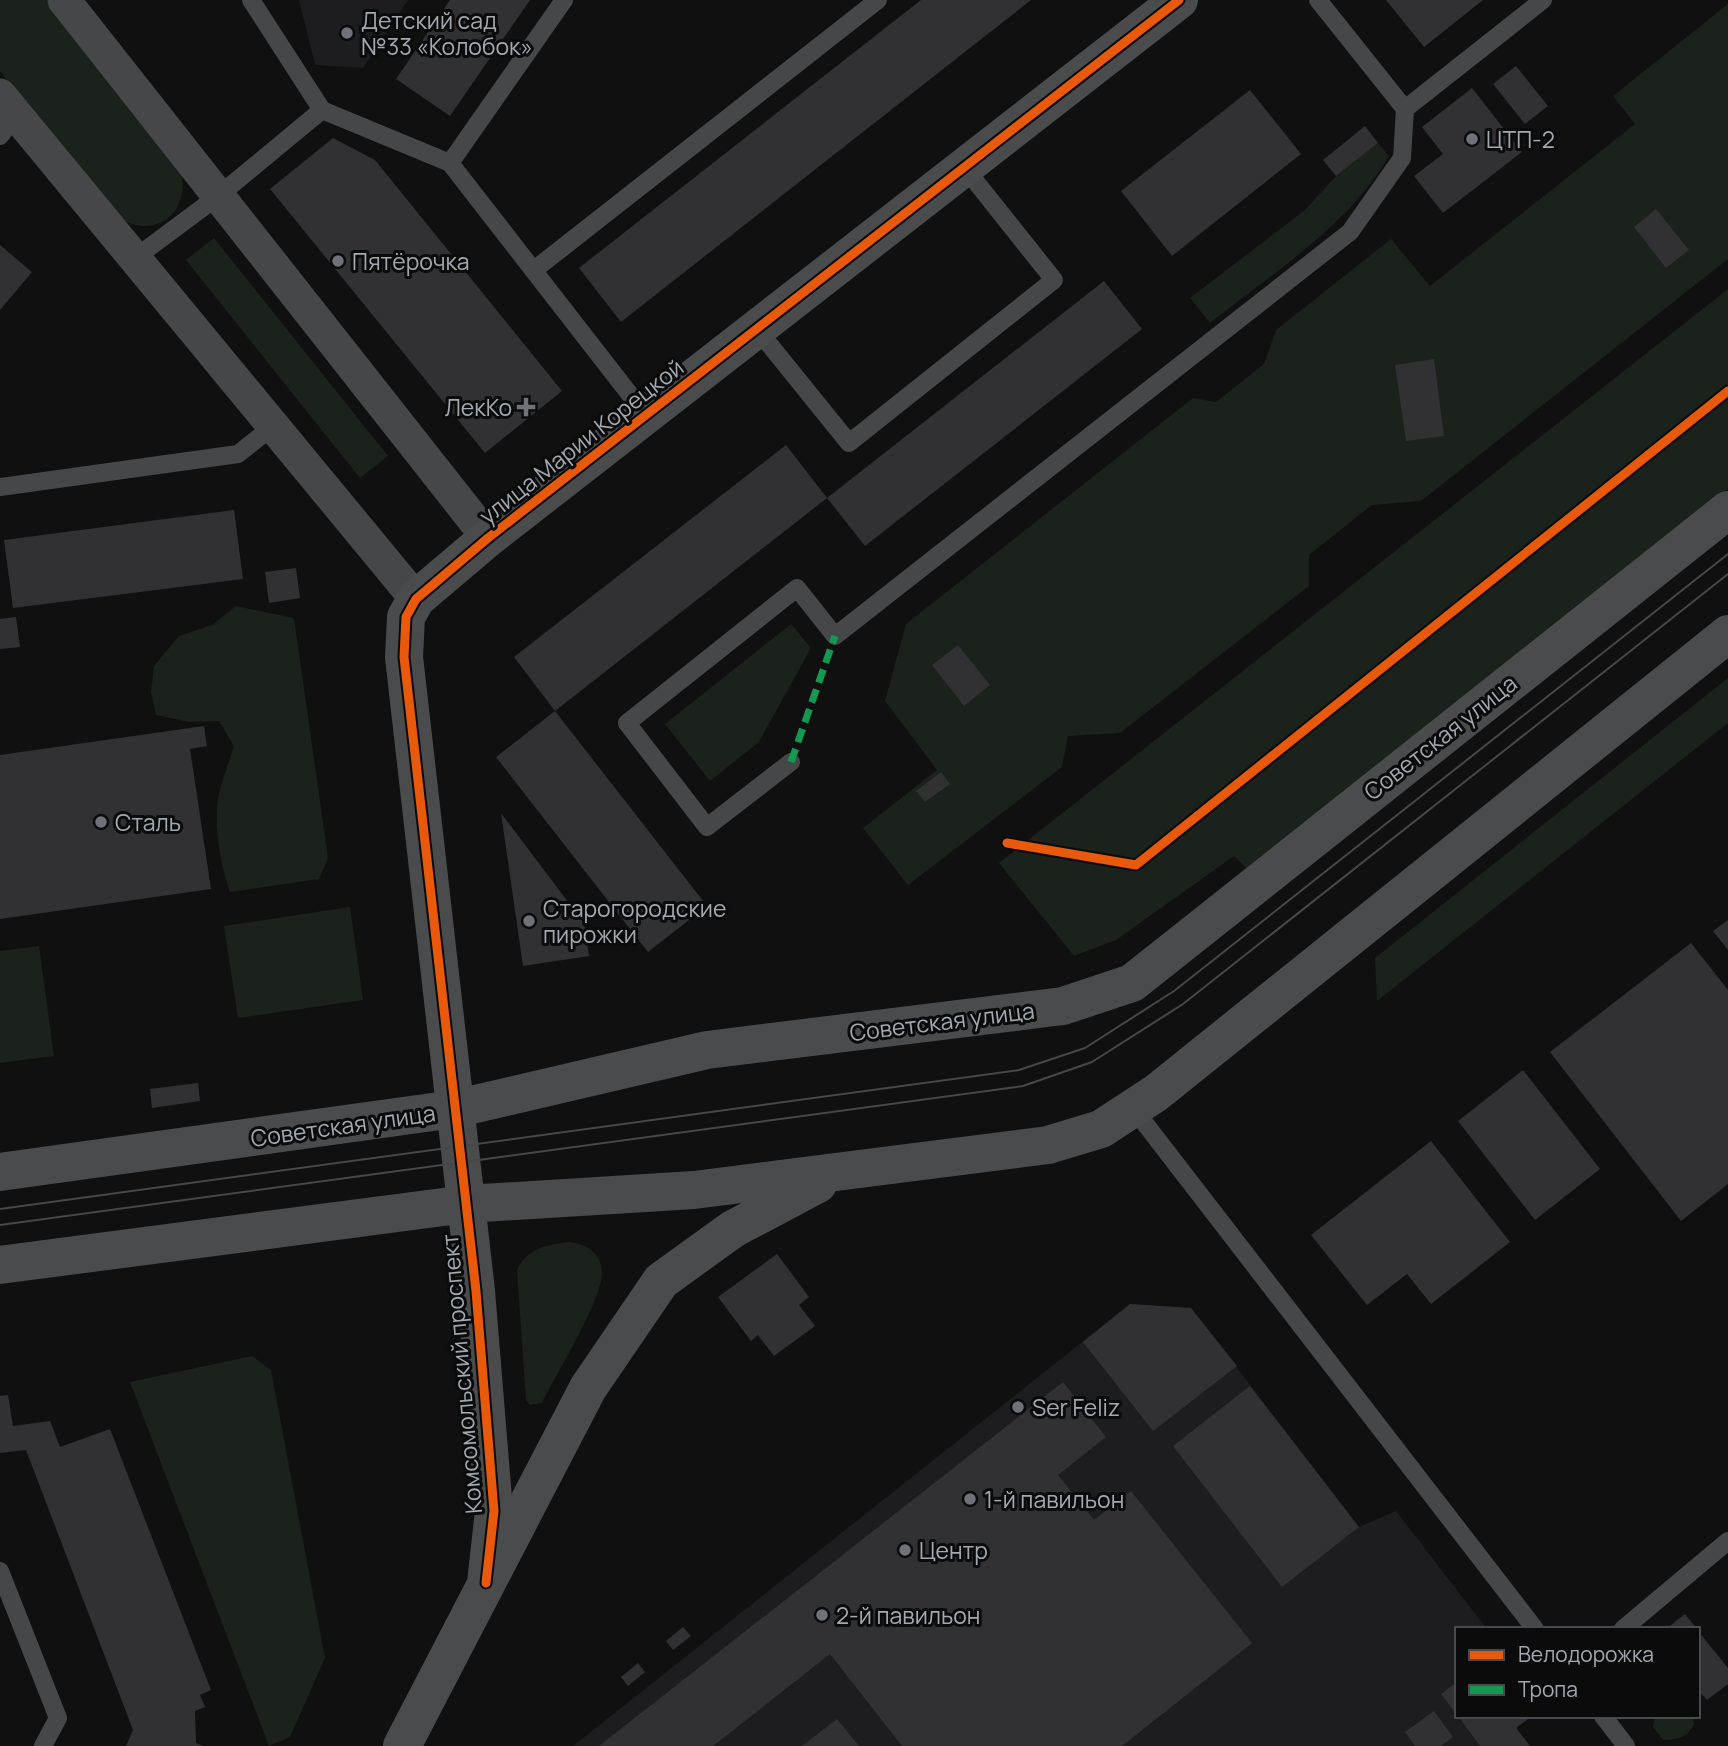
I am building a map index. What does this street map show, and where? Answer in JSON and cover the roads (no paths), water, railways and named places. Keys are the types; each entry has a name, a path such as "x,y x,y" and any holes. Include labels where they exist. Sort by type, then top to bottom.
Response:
{"main road":[{"name":"улица Марии Корецкой","path":"416,600 488,538 645,414 1179,0"},
{"name":"Советская улица","path":"0,1171 454,1109 707,1051 1063,1006 1132,983 1728,510"},
{"path":"416,600 406,617 404,657 454,1109"},
{"path":"0,1265 466,1204 694,1190 1048,1145 1101,1129 1156,1093 1728,634"},
{"name":"Комсомольский проспект","path":"454,1109 466,1204 494,1511 486,1583"},
{"name":"Комсомольский проспект","path":"402,1746 588,1388 661,1280 733,1228 842,1171"}],"street":[{"path":"64,0 488,538"},
{"path":"5,115 135,258 416,600"}],"lane":[{"path":"251,0 322,110 450,163 645,414"},
{"path":"450,163 564,0"},
{"path":"534,270 878,0"},
{"path":"791,762 707,827 627,723 797,588 835,636 1350,232 1402,158 1405,109 1318,0"},
{"path":"1405,109 1543,0"},
{"path":"135,258 217,197 322,110"},
{"path":"756,328 849,443 1054,280 964,167"},
{"path":"0,486 238,454 272,426"},
{"path":"1133,1108 1533,1627"},
{"path":"1625,1627 1728,1541"},
{"path":"0,1571 58,1718 43,1746"},
{"path":"1605,1718 1626,1746"}],"tram line":[{"path":"0,1209 1019,1070 1085,1048 1174,991 1728,554"},
{"path":"0,1225 1023,1086 1092,1062 1183,1004 1728,574"}],"place":[{"name":"Детский сад №33 «Колобок»","path":"347,33"},
{"name":"ЦТП-2","path":"1472,139"},
{"name":"Пятёрочка","path":"338,261"},
{"name":"ЛекКо","path":"526,407"},
{"name":"Сталь","path":"101,822"},
{"name":"Старогородские пирожки","path":"529,921"},
{"name":"Ser Feliz","path":"1018,1407"},
{"name":"1-й павильон","path":"970,1499"},
{"name":"Центр","path":"905,1550"},
{"name":"2-й павильон","path":"822,1615"}]}
